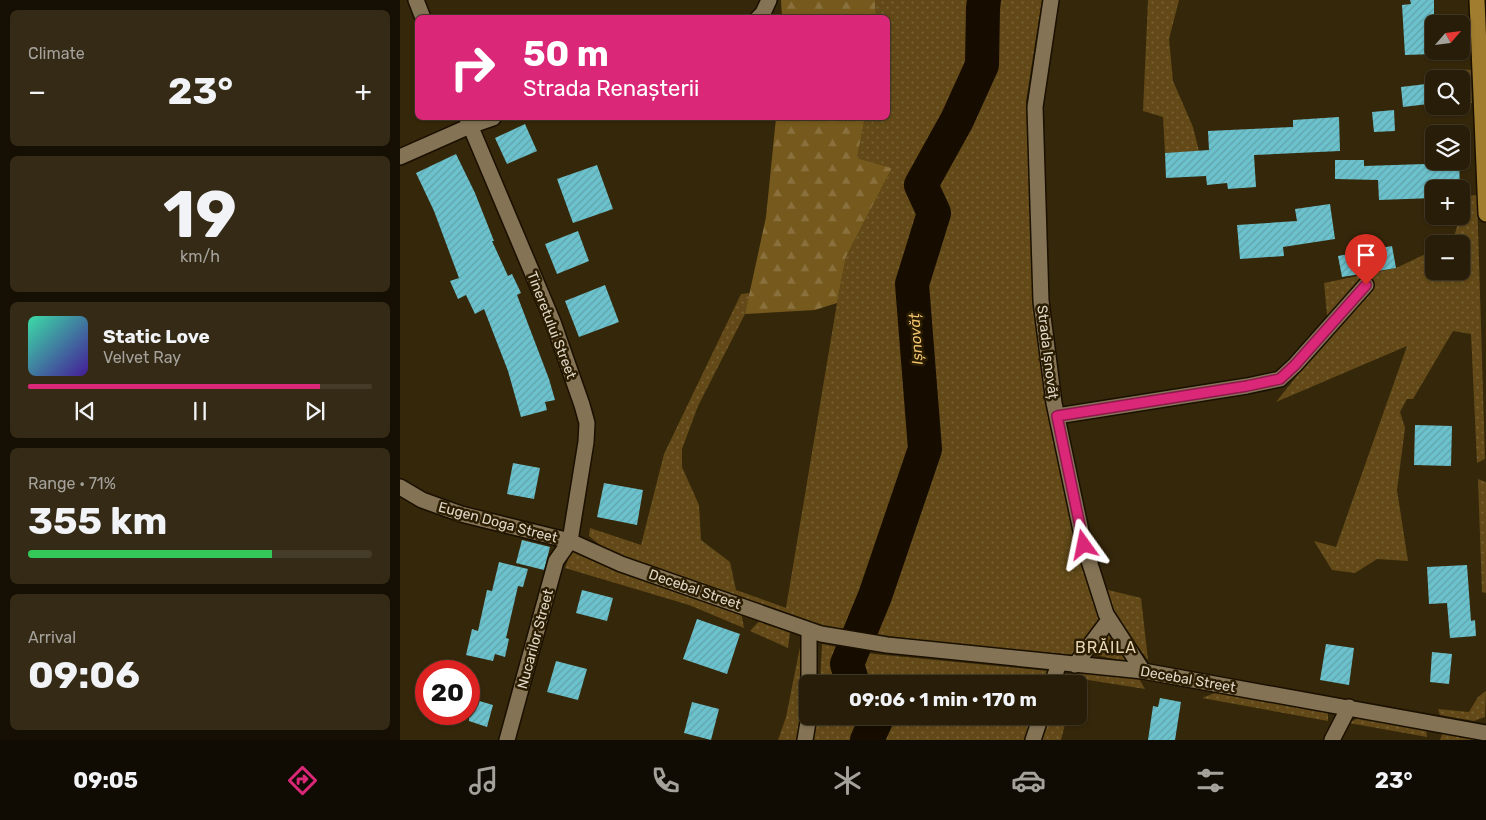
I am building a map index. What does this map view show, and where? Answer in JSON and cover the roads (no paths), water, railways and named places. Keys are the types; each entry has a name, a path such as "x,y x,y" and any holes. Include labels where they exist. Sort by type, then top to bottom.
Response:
{"main road":[{"path":"1477,0 1483,65 1486,214"}],"street":[{"path":"416,0 422,15"},
{"path":"761,15 769,0"},
{"name":"Strada Ișnovăț","path":"1051,0 1035,107 1041,301 1057,416 1084,545 1106,614 1143,671"},
{"path":"400,157 468,122 480,120"},
{"name":"Tineretului Street","path":"468,122 552,322 587,423 586,442 570,541"},
{"path":"1057,416 1247,386 1280,379 1295,365 1366,285"},
{"name":"Eugen Doga Street","path":"400,487 422,500 461,514 570,541"},
{"name":"Decebal Street","path":"570,541 621,564 815,632 887,645 1143,671 1486,733"},
{"name":"Nucarilor Street","path":"507,740 556,561 570,541"},
{"path":"1059,675 1109,620"},
{"path":"811,675 815,632"},
{"path":"1332,740 1349,707"},
{"path":"805,740 808,725"},
{"path":"1033,740 1038,725"}],"waterway":[{"name":"Ișnovăț","path":"850,675 847,664 875,596 925,449 912,284 934,213 921,185 957,120 982,65 984,0"},
{"name":"Ișnovăț","path":"867,740 874,725"}],"district":[{"name":"BRĂILA","path":"1106,647"}]}
